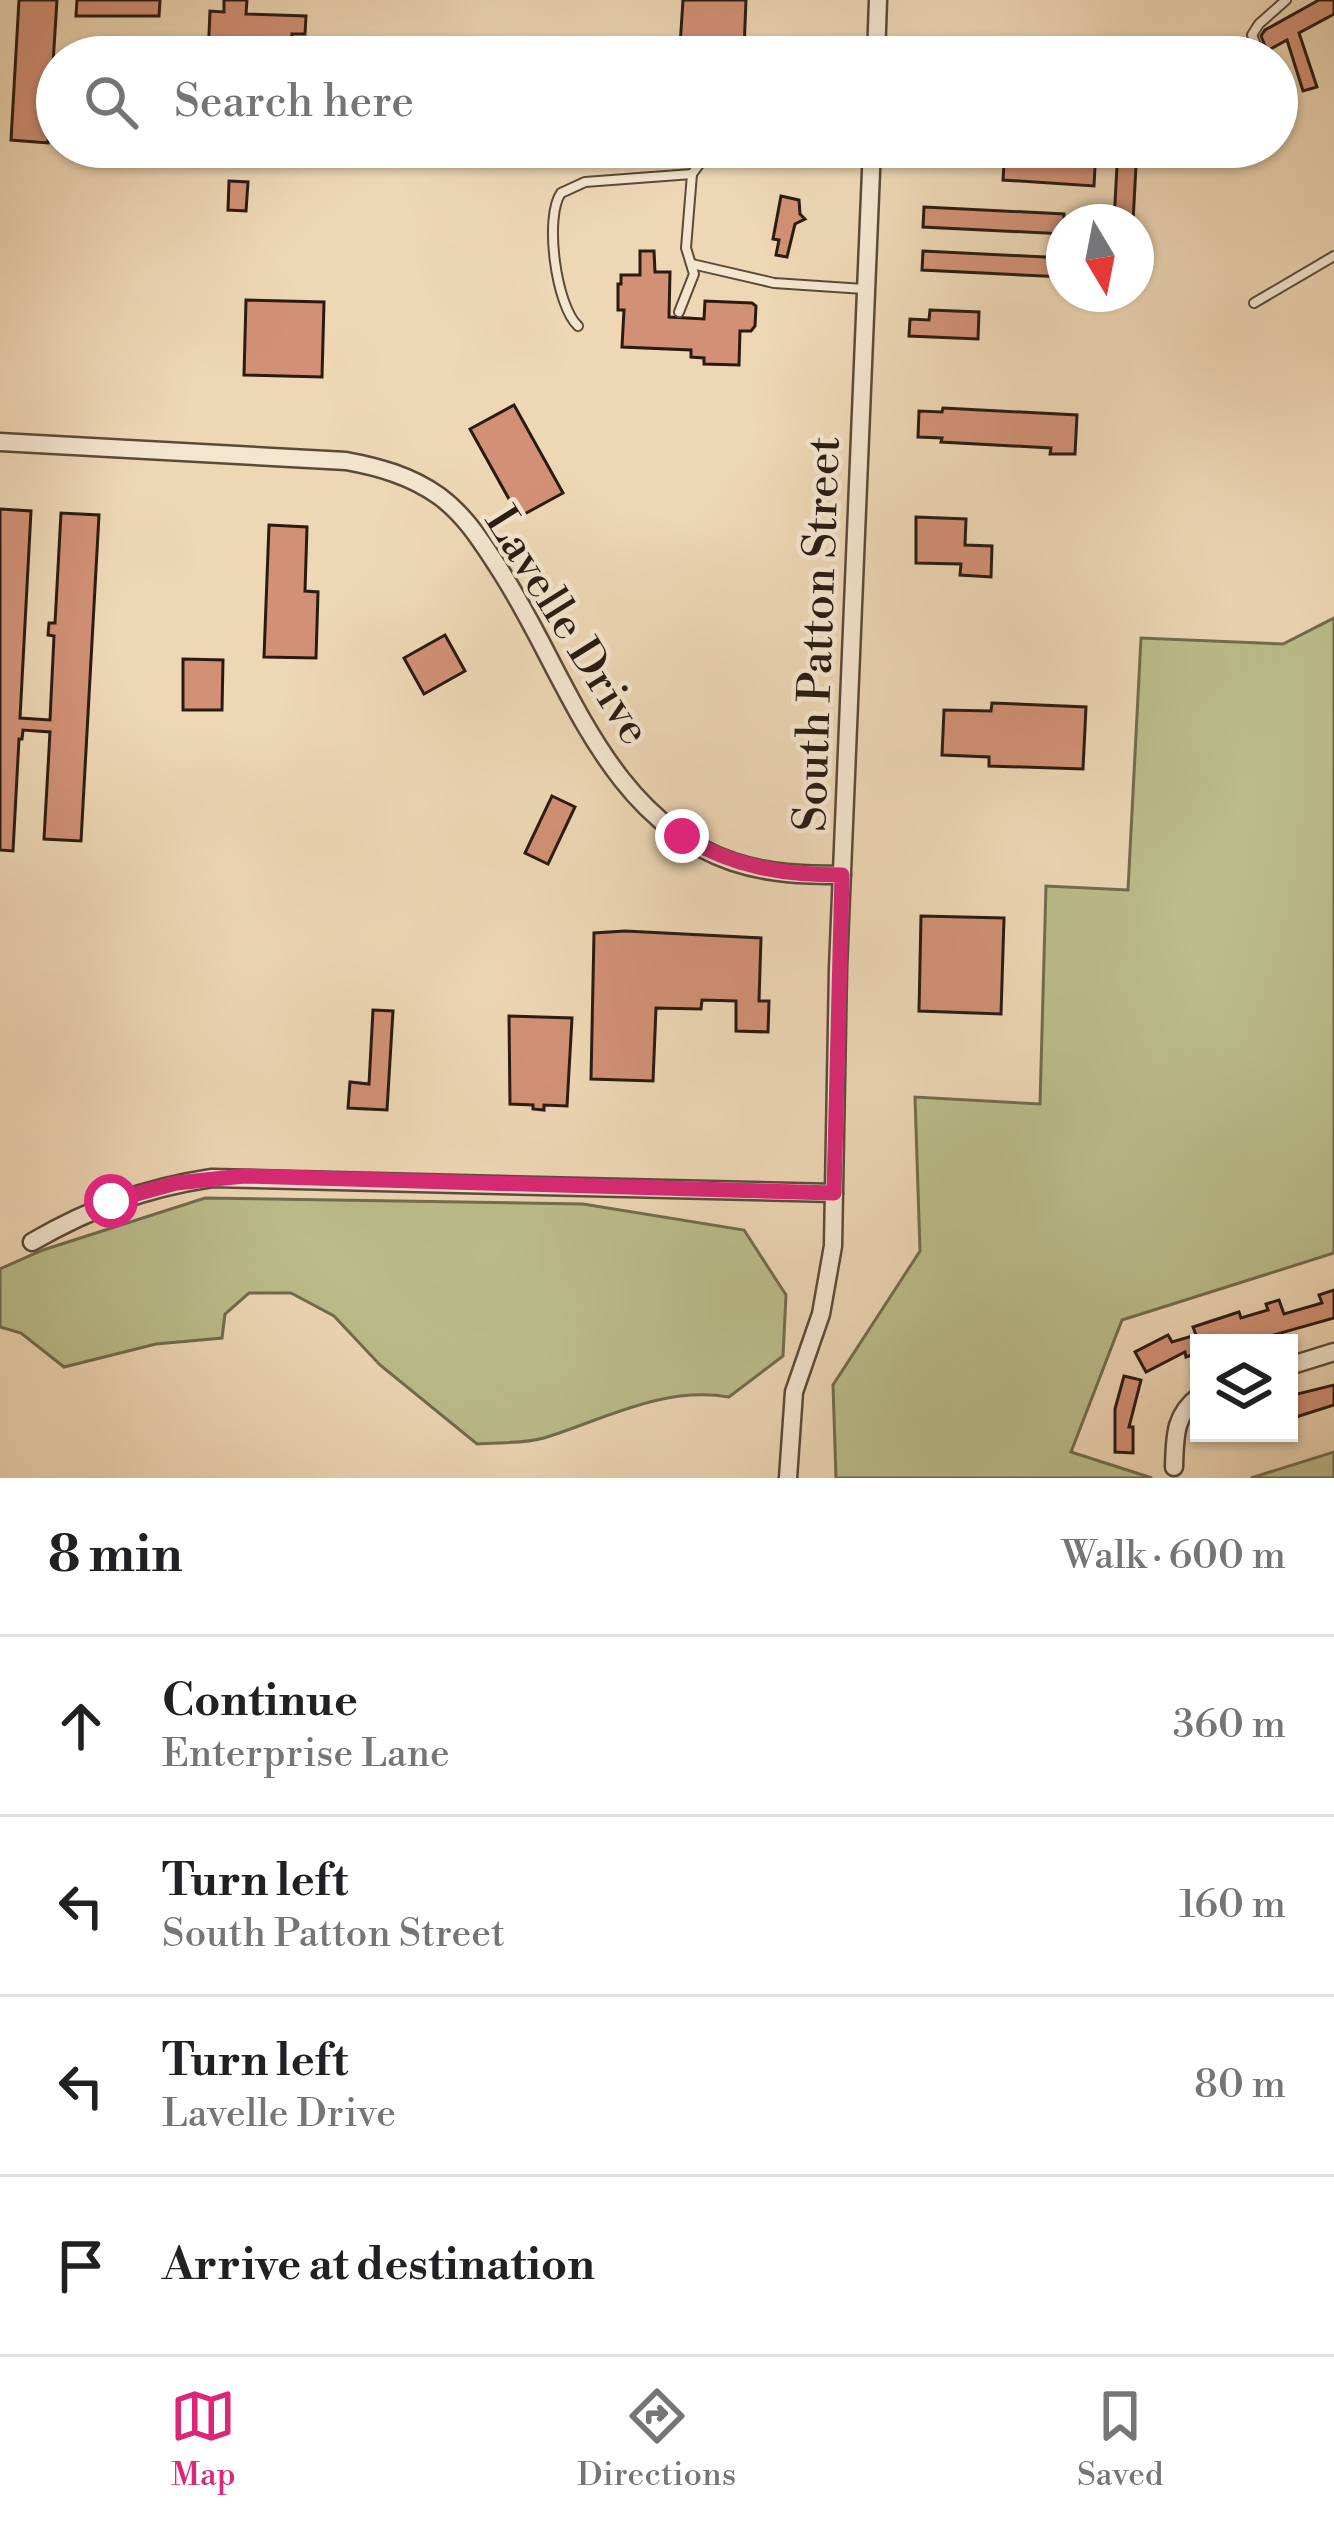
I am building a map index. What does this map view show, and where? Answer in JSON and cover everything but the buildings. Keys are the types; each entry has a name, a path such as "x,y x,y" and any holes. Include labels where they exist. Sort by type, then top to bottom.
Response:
{"street":[{"path":"877,36 878,0"},
{"name":"South Patton Street","path":"788,1478 794,1392 828,1281 834,1193 871,168"},
{"name":"Lavelle Drive","path":"0,442 346,461 392,471 416,482 449,505 477,534 602,754 649,812 730,862 790,875 842,875"},
{"path":"32,1242 111,1201 143,1190 212,1178 834,1193"},
{"path":"1298,1363 1334,1352"},
{"path":"1174,1466 1178,1421 1190,1403"}],"lane":[{"path":"1252,36 1258,24 1286,0"},
{"path":"680,312 694,274 686,248 692,174 696,168"},
{"path":"578,326 568,317 563,299 554,244 554,202 572,186 585,182 692,174"},
{"path":"1254,303 1334,256"},
{"path":"692,264 774,283 866,289"}],"green space":[{"path":"1334,618 1334,1253 1122,1320 1071,1452 1152,1478 836,1478 833,1385 920,1251 915,1097 1040,1104 1046,886 1128,890 1141,638 1283,644"},
{"path":"205,1198 583,1204 744,1230 786,1295 783,1356 729,1397 658,1400 536,1440 477,1444 380,1365 334,1316 291,1293 249,1293 225,1314 222,1338 156,1344 64,1367 21,1333 0,1327 0,1269 43,1250"},
{"path":"1334,1452 1334,1478 1251,1478"}],"route":[{"path":"111,1201 176,1183 244,1176 834,1193 842,875 774,873 730,862 682,836"}]}
